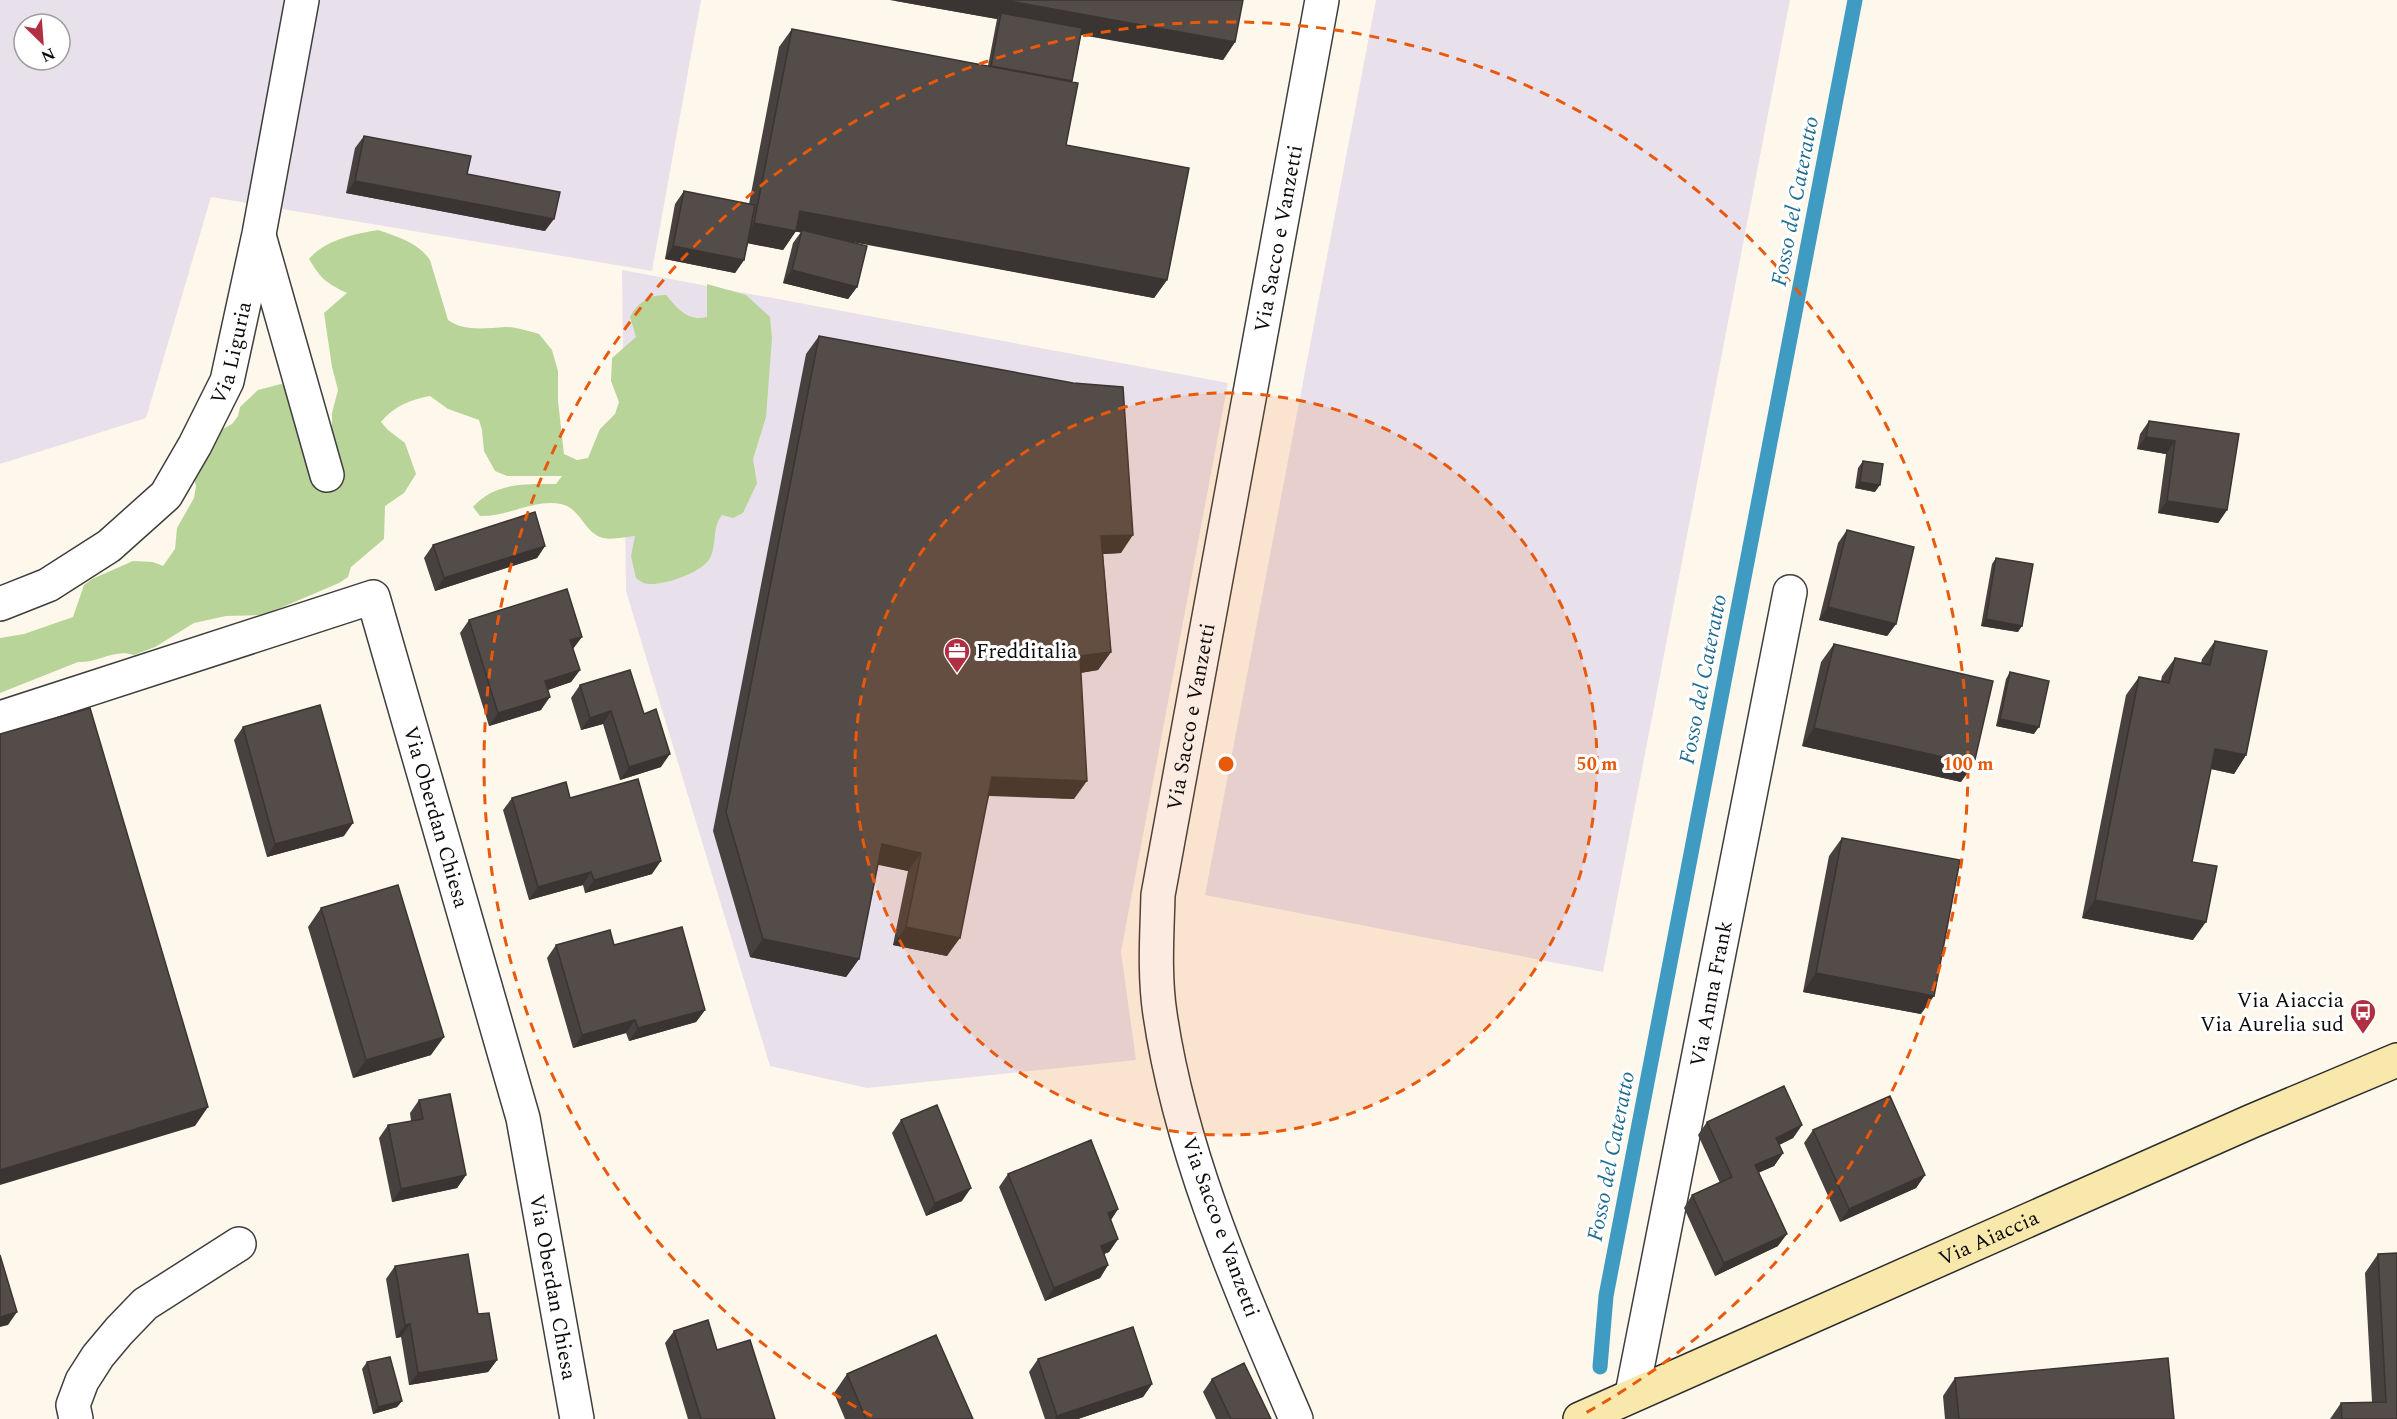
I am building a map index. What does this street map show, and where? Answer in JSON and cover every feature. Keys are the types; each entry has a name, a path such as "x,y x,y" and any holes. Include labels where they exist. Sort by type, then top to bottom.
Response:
{"street":[{"name":"Via Liguria","path":"0,604 48,585 109,546 166,495 195,445 227,381 259,234 302,0"},
{"name":"Via Sacco e Vanzetti","path":"1296,1419 1235,1274 1199,1177 1171,1077 1159,1012 1156,963 1158,895 1322,0"},
{"path":"259,234 327,475"},
{"name":"Via Anna Frank","path":"1632,1394 1790,592"},
{"name":"Via Oberdan Chiesa","path":"0,718 373,597 523,1118 577,1419"},
{"name":"Via Aiaccia","path":"1580,1419 1632,1394 2397,1060"},
{"path":"76,1419 73,1405 82,1381 98,1356 119,1331 145,1304 239,1244"}],"shaded area":[{"path":"0,0 701,0 652,271 211,197 146,418 0,464"},
{"path":"1376,0 1790,0 1603,972 1205,895"},
{"path":"622,270 1228,383 1121,952 1136,1060 867,1088 770,1066 626,591"}],"green space":[{"path":"378,230 420,249 430,260 448,320 468,328 509,327 539,334 552,350 558,371 558,401 564,454 577,460 588,458 600,429 615,414 619,402 611,381 612,358 636,337 630,317 645,300 666,295 689,316 707,317 707,284 746,295 770,317 772,338 766,417 753,459 757,483 743,513 733,518 722,515 716,530 713,550 707,562 684,576 656,584 647,584 636,578 631,556 635,536 614,539 596,535 568,506 541,504 490,516 480,516 473,507 491,493 511,486 556,484 562,476 507,476 495,471 484,451 479,420 448,409 430,396 403,404 381,422 405,443 416,474 404,493 385,506 384,539 351,567 348,577 264,615 226,616 194,623 155,647 134,655 120,653 78,662 0,693 0,638 24,634 73,617 84,585 92,579 133,561 153,562 163,566 175,549 177,528 194,498 196,486 193,475 211,435 232,424 238,416 240,407 258,390 281,384 299,391 322,427 332,425 332,413 338,390 324,313 347,293 325,280 309,259 323,247 332,243 350,236"}],"building":[{"path":"1004,0 1243,0 1235,42"},
{"path":"1001,13 1082,28 1072,81 991,66"},
{"path":"792,29 1078,83 1066,145 1189,168 1167,280 800,211 796,231 754,223"},
{"path":"364,136 471,156 467,174 560,192 554,219 355,181"},
{"path":"684,191 755,205 744,260 673,246"},
{"path":"802,230 867,246 857,287 792,270"},
{"path":"819,336 1073,383 1123,387 1133,535 1101,536 1111,652 1080,656 1087,781 992,777 960,938 906,927 921,853 882,844 859,959 763,939 726,812"},
{"path":"2149,421 2239,434 2227,510 2167,501 2175,441 2146,437"},
{"path":"1863,461 1883,464 1880,485 1860,482"},
{"path":"535,512 545,546 444,578 433,545"},
{"path":"1847,530 1914,547 1896,624 1828,607"},
{"path":"1996,558 2033,564 2022,626 1986,619"},
{"path":"567,589 582,637 570,640 580,670 545,681 550,697 498,713 469,620"},
{"path":"2215,641 2267,651 2246,755 2215,749 2192,862 2217,866 2206,922 2095,900 2139,677 2169,683 2175,658 2210,665"},
{"path":"1834,644 1993,681 1974,764 1814,728"},
{"path":"630,670 644,714 656,709 670,754 629,767 611,711 590,718 580,685"},
{"path":"2010,672 2049,681 2039,727 2000,719"},
{"path":"320,705 353,823 275,844 243,727"},
{"path":"90,708 208,1107 0,1170 0,734"},
{"path":"638,779 661,861 594,880 591,872 538,887 512,798 566,782 570,798"},
{"path":"1842,838 1960,860 1934,996 1816,973"},
{"path":"398,885 444,1037 366,1060 321,908"},
{"path":"682,927 705,1010 638,1028 635,1020 582,1035 556,945 610,930 614,945"},
{"path":"1784,1086 1802,1125 1776,1138 1783,1153 1755,1165 1787,1234 1724,1263 1692,1195 1732,1177 1707,1122"},
{"path":"450,1094 466,1175 401,1189 388,1125 423,1119 419,1100"},
{"path":"1890,1096 1925,1175 1849,1209 1813,1130"},
{"path":"937,1105 971,1188 935,1203 901,1120"},
{"path":"1091,1140 1118,1209 1108,1213 1118,1239 1101,1246 1108,1265 1054,1288 1008,1174"},
{"path":"2397,1253 2397,1419 2342,1419 2341,1403 2386,1402 2378,1254"},
{"path":"468,1254 478,1314 489,1313 497,1360 418,1373 410,1324 405,1325 395,1266"},
{"path":"0,1255 17,1312 0,1317"},
{"path":"708,1320 717,1350 750,1340 775,1419 701,1419 674,1331"},
{"path":"1133,1327 1152,1384 1057,1416 1038,1359"},
{"path":"936,1335 973,1419 866,1419 847,1374"},
{"path":"390,1357 402,1401 378,1407 367,1362"},
{"path":"2168,1358 2174,1419 1959,1419 1955,1378"},
{"path":"1244,1363 1271,1419 1231,1419 1212,1379"}],"waterway":[{"name":"Fosso del Cateratto","path":"1600,1367 1606,1296 1855,0"}],"place":[{"name":"Fredditalia","path":"957,674"},
{"name":"Via Aiaccia Via Aurelia sud","path":"2363,1035"}]}
